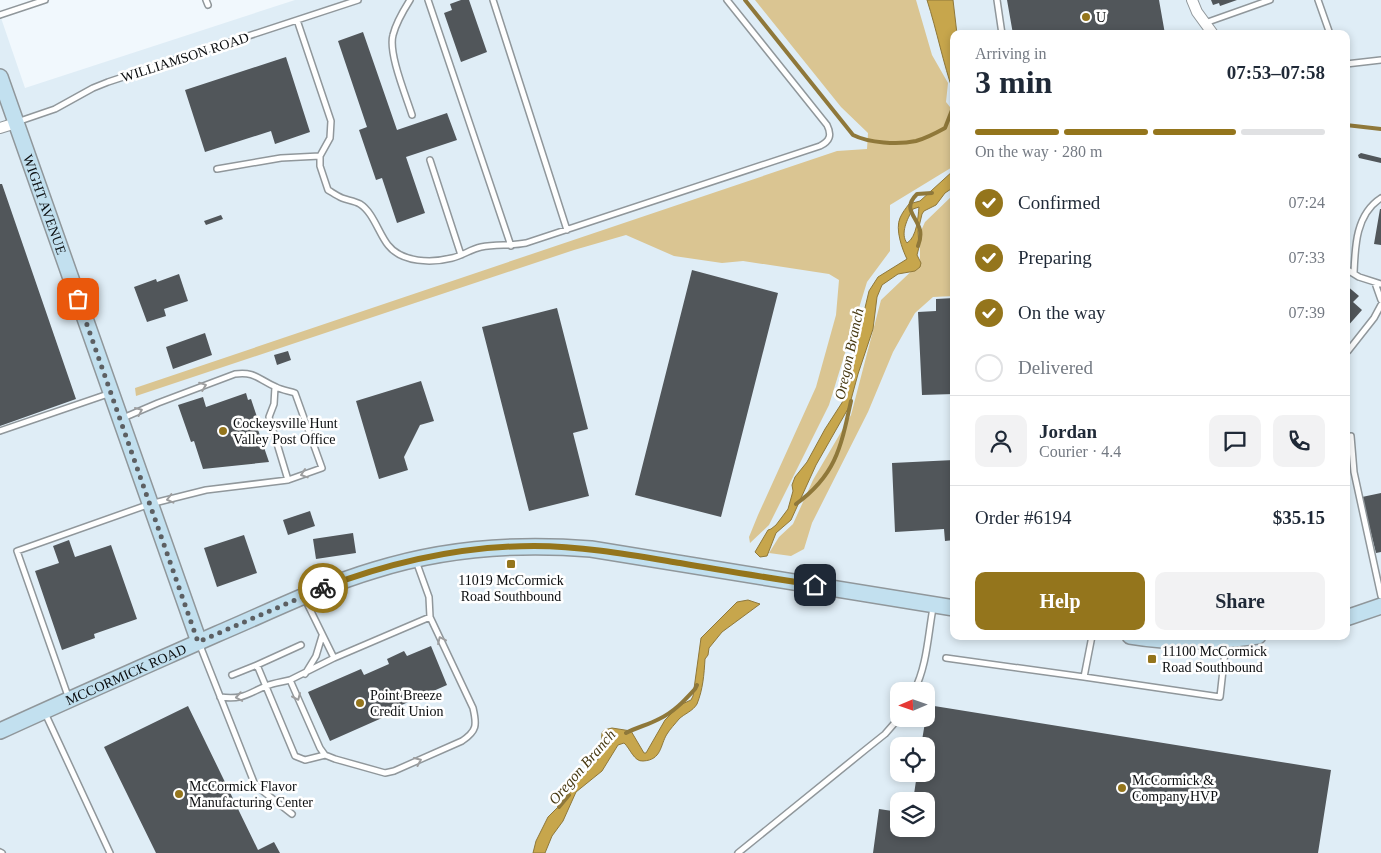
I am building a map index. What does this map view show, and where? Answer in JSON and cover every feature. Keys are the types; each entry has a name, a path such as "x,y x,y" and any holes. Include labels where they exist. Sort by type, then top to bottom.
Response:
{"main road":[{"name":"WIGHT AVENUE","path":"0,77 198,642"},
{"name":"MCCORMICK ROAD","path":"0,731 198,642 373,570 416,559 472,550 551,546 591,549 950,607"},
{"path":"1350,617 1381,606"},
{"path":"1169,640 1226,640"}],"street":[{"path":"1192,0 1197,12 1210,30"},
{"path":"0,128 16,123"}],"lane":[{"path":"0,15 46,0"},
{"name":"WILLIAMSON ROAD","path":"16,123 55,109 108,82 358,0"},
{"path":"410,0 396,24 392,37 392,50 412,115"},
{"path":"428,0 511,246"},
{"path":"493,0 567,230"},
{"path":"296,20 331,121 330,138 320,156 320,166 328,190 342,198 361,204 375,223 388,246 397,253 429,262 453,258 478,248 492,245 511,246 526,243 826,143 830,138 830,131 827,125 727,0"},
{"path":"997,0 1001,30"},
{"path":"1205,23 1270,0"},
{"path":"1318,0 1329,30"},
{"path":"1350,64 1381,60"},
{"path":"217,169 281,158 320,156"},
{"path":"430,160 461,255"},
{"path":"1354,273 1357,233 1372,204 1381,198"},
{"path":"1350,271 1378,284 1381,300"},
{"path":"1350,348 1374,318 1381,305"},
{"path":"70,699 18,551 150,504 206,490 288,480 322,468 295,393 276,387 253,374 244,372 235,374 158,403 120,420"},
{"path":"276,387 274,404 269,417 288,480"},
{"path":"0,430 111,393"},
{"path":"1351,436 1354,472 1381,596"},
{"path":"290,680 320,748 325,754 335,760 376,772 394,771 462,741 471,735 476,721 472,708 430,617 429,597 416,559"},
{"path":"304,597 334,658"},
{"path":"919,682 933,605"},
{"path":"220,697 245,696 266,686 290,680 334,658 430,617"},
{"path":"305,674 316,656 322,636"},
{"path":"1084,677 1091,640"},
{"path":"946,658 1220,697 1226,640"},
{"path":"198,642 255,785 292,814"},
{"path":"232,675 301,645"},
{"path":"257,665 295,756 305,760 325,754"},
{"path":"44,711 110,853"},
{"path":"738,853 878,739 890,727"}],"shaded area":[{"path":"295,0 1381,0 1381,853 0,853 0,15 25,88"},
{"path":"755,0 916,0 932,55 948,83 946,102 950,107 950,168 890,205 890,251 867,282 829,405 769,525 750,543 749,537 758,515 816,387 836,315 839,280 829,274 743,261 722,263 674,256 626,235 574,250 136,396 135,388 837,151 867,149 868,133 841,107"},
{"path":"927,0 953,0 957,30 950,30 950,81 947,71"},
{"name":"Oregon Branch","path":"950,174 950,190 936,205 922,214 918,231 919,247 917,255 921,263 920,267 915,271 898,274 882,285 877,297 873,329 849,407 816,465 791,520 776,533 767,556 760,557 755,552 768,530 776,525 788,509 795,477 807,462 845,398 847,374 855,350 869,291 878,277 907,259 898,228 902,214 909,204 920,201","holes":["919,207 915,232 907,243 904,231 913,209"]},
{"path":"950,198 950,296 933,297 915,313 893,352 868,412 812,523 804,549 791,556 769,553 779,537 793,524 813,480 851,415 881,300 920,263 920,233 925,222"},
{"name":"Oregon Branch","path":"748,600 760,604 722,632 709,648 705,659 704,676 697,704 679,719 670,730 657,755 649,760 640,761 624,743 618,745 602,771 576,792 563,821 552,836 545,853 533,853 536,841 548,817 563,802 578,781 600,757 602,733 604,730 612,728 631,731 644,753 646,753 665,720 680,705 691,700 693,696 701,638 737,602"}],"building":[{"path":"461,0 469,0 487,52 461,62 444,13 452,10 450,4"},
{"name":"U","path":"1007,0 1159,0 1164,30 1012,30"},
{"path":"1211,0 1237,0 1220,6 1219,3 1213,5"},
{"path":"363,32 397,130 447,113 457,140 406,157 425,213 397,223 382,178 376,180 359,130 367,127 338,41"},
{"path":"286,57 310,132 275,144 271,131 205,152 185,90"},
{"path":"1361,153 1381,158 1381,163 1359,158 1358,155"},
{"path":"0,184 2,184 76,399 0,426"},
{"path":"1381,209 1381,245 1374,244"},
{"path":"221,215 223,219 206,225 204,221"},
{"path":"692,270 778,293 721,517 635,495"},
{"path":"179,274 188,301 164,309 166,316 147,322 134,287 156,279 157,282"},
{"path":"1350,288 1359,296 1353,302 1362,310 1350,324"},
{"path":"950,298 950,394 922,395 918,312 936,311 936,299"},
{"path":"557,308 588,429 573,433 589,496 529,511 482,327"},
{"path":"205,333 212,355 173,369 166,347"},
{"path":"288,351 291,360 277,365 274,355"},
{"path":"421,381 434,421 420,425 404,457 408,470 379,479 356,401"},
{"name":"Cockeysville Hunt Valley Post Office","path":"246,393 248,400 251,399 258,420 255,421 269,462 203,469 194,441 191,442 178,405 203,397 206,407"},
{"path":"950,460 950,540 945,541 944,529 895,532 892,463"},
{"path":"1381,493 1381,552 1376,553 1362,497"},
{"path":"310,511 315,526 288,535 283,520"},
{"path":"353,533 356,553 316,559 313,539"},
{"path":"244,535 257,573 217,587 204,548"},
{"path":"69,540 75,557 111,545 137,619 94,634 95,638 62,650 35,571 59,563 53,546"},
{"name":"Point Breeze Credit Union","path":"431,646 447,685 381,714 382,718 330,741 308,692 361,669 364,675 389,664 387,659 404,651 407,656"},
{"name":"McCormick Flavor Manufacturing Center","path":"188,706 258,850 274,842 280,853 156,853 104,747"},
{"name":"McCormick & Company HVP","path":"935,706 1331,770 1318,853 873,853 879,809 890,811 890,837 935,837 935,792 914,792 916,782 935,782 935,737 923,737 924,728 935,728"}],"waterway":[{"path":"745,0 853,135 867,140 884,142 901,143 916,141 945,128 950,115"},
{"path":"1350,125 1381,129"},
{"name":"Oregon Branch","path":"918,246 920,230 911,212 911,204 917,194 932,193"},
{"name":"Oregon Branch","path":"796,504 820,482 835,459 851,401"},
{"name":"Oregon Branch","path":"626,733 669,713 679,706 697,685"},
{"name":"Oregon Branch","path":"559,807 569,795"}],"way so far":[{"path":"78,299 198,642 323,588"}],"place":[{"name":"U","path":"1086,17"},
{"name":"Cockeysville Hunt Valley Post Office","path":"223,431"},
{"name":"11019 McCormick Road Southbound","path":"511,564"},
{"name":"11100 McCormick Road Southbound","path":"1152,659"},
{"name":"Point Breeze Credit Union","path":"360,703"},
{"name":"McCormick & Company HVP","path":"1122,788"},
{"name":"McCormick Flavor Manufacturing Center","path":"179,794"}],"route":[{"path":"323,588 373,570 416,559 472,550 535,546 614,552 815,585"}]}
